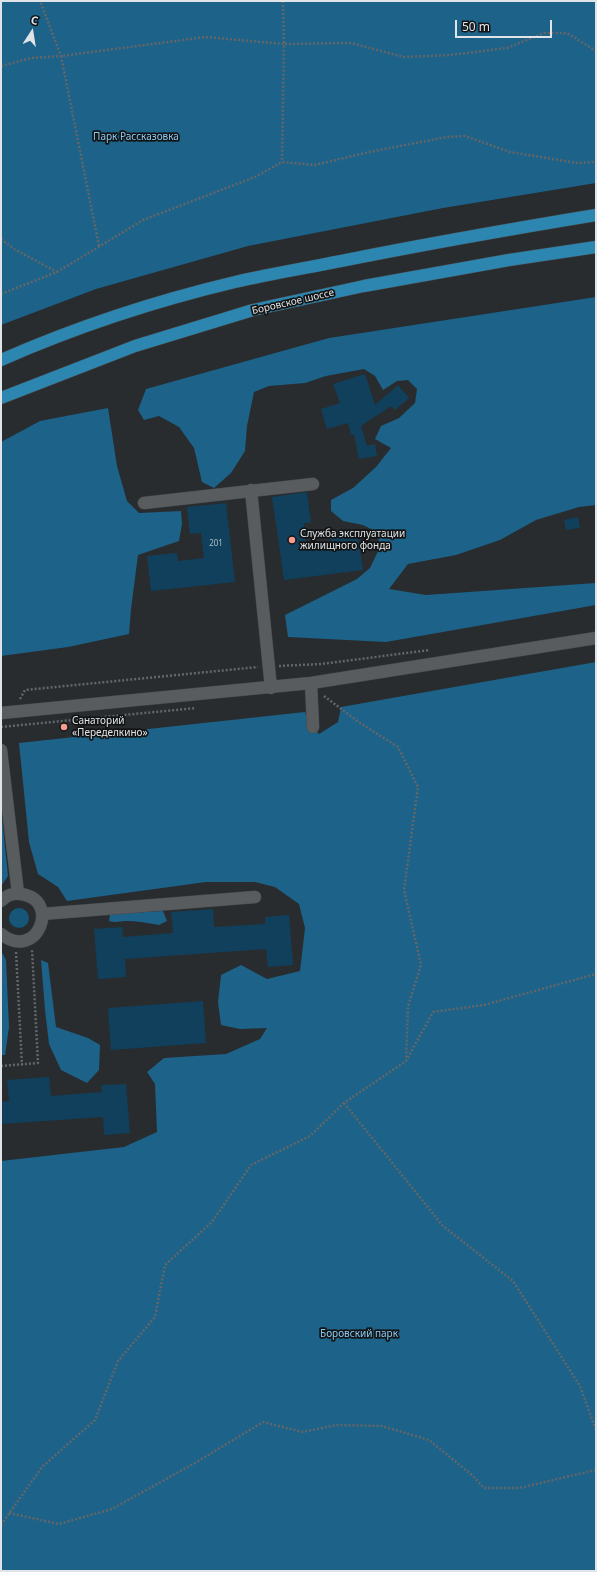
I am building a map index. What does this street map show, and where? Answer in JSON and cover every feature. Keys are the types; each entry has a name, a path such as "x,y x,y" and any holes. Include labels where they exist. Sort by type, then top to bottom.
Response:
{"main road":[{"path":"1,360 89,325 234,282 432,243 596,215"},
{"name":"Боровское шоссе","path":"1,398 135,346 253,310 364,286 510,260 596,247"}],"street":[{"path":"144,503 314,484"},
{"path":"251,490 271,688"},
{"path":"1,713 311,684 596,638"},
{"path":"311,684 313,727"},
{"path":"1,750 18,893"},
{"path":"1,901 10,895 18,893 26,894 33,898 38,904 42,914 41,926 37,933 31,938 23,941 16,941 8,939 1,934"},
{"path":"42,914 255,897"}],"path":[{"path":"40,1 61,56 100,246"},
{"path":"282,162 284,44 283,1"},
{"path":"1,66 31,58 61,56 206,37 284,44 351,44 404,57 450,55 506,48 544,33 567,33 596,51"},
{"path":"1,294 57,272 143,220 255,177 282,162 315,165 369,152 447,137 465,136 510,152 577,162 596,162"},
{"path":"1,239 14,249 57,272"},
{"path":"17,701 19,701 25,690 269,666 322,664 431,650"},
{"path":"321,694 360,723 398,747 418,787 404,890 421,965 408,1006 406,1061"},
{"path":"1,1066 38,1063 31,938"},
{"path":"16,941 22,1064"},
{"path":"1,1525 42,1467 95,1420 118,1360 155,1317 166,1265 212,1222 251,1165 310,1136 344,1103 406,1061 433,1012 484,1005 596,974"},
{"path":"344,1103 443,1226 513,1281 580,1386 596,1430"},
{"path":"10,1513 59,1524 112,1509 195,1463 263,1422 303,1432 336,1425 382,1426 429,1440 484,1488 519,1488 596,1470"}],"shaded area":[{"path":"19,908 26,911 29,918 26,925 19,928 12,925 9,918 12,911"}],"green space":[{"name":"Парк Рассказовка","path":"1,1 596,1 596,183 443,208 248,246 96,289 1,325"},
{"path":"596,297 596,505 579,507 536,520 500,540 456,555 408,564 389,589 426,595 596,583 596,605 386,642 288,637 285,615 357,579 370,568 380,547 377,532 363,525 343,521 331,511 331,500 353,488 376,467 391,448 375,439 381,426 399,418 415,403 417,389 408,380 397,381 383,390 375,376 364,369 326,376 305,383 269,386 254,392 247,426 245,451 231,473 214,488 202,482 194,448 179,427 159,416 144,420 138,410 146,389 329,338"},
{"path":"108,408 117,466 127,501 139,513 181,511 182,524 179,541 138,555 129,634 68,647 1,656 1,442 40,421"},
{"name":"Боровский парк","path":"596,662 596,1571 1,1571 1,1161 124,1147 157,1132 155,1084 147,1072 164,1058 226,1054 260,1039 267,1028 240,1029 221,1025 218,1002 221,975 241,965 267,979 300,971 305,928 299,904 275,887 255,882 206,882 67,901 58,887 38,874 29,842 19,743 305,712 308,720 319,734 338,722 341,707"},
{"path":"1,808 8,876 1,886"},
{"path":"163,911 167,921 159,925 134,921 109,921 110,914"},
{"path":"1,951 6,960 9,1027 5,1055 1,1055"},
{"path":"41,960 48,963 56,1027 88,1038 100,1045 99,1070 87,1083 61,1070 49,1044"}],"building":[{"path":"365,374 375,405 398,385 409,398 395,410 391,406 361,426 367,446 375,444 377,456 359,459 354,434 351,435 348,423 327,429 321,409 340,403 333,384"},
{"name":"Служба эксплуатации жилищного фонда","path":"307,492 311,523 304,523 307,550 332,546 330,535 357,531 363,570 284,580 272,497"},
{"path":"226,503 235,582 151,591 147,556 177,553 178,561 204,558 201,533 190,534 187,507"},
{"path":"578,517 580,528 566,530 564,520"},
{"path":"213,909 214,927 265,924 265,917 289,915 293,965 268,967 266,949 125,959 126,977 98,979 94,929 122,927 123,937 173,933 171,912"},
{"path":"203,1001 206,1043 111,1050 108,1008"},
{"path":"49,1077 51,1096 102,1092 101,1085 126,1084 130,1133 104,1135 103,1117 1,1124 1,1102 9,1101 7,1080"}],"place":[{"name":"Служба эксплуатации жилищного фонда","path":"292,540"},
{"name":"Санаторий «Переделкино»","path":"64,727"}]}
